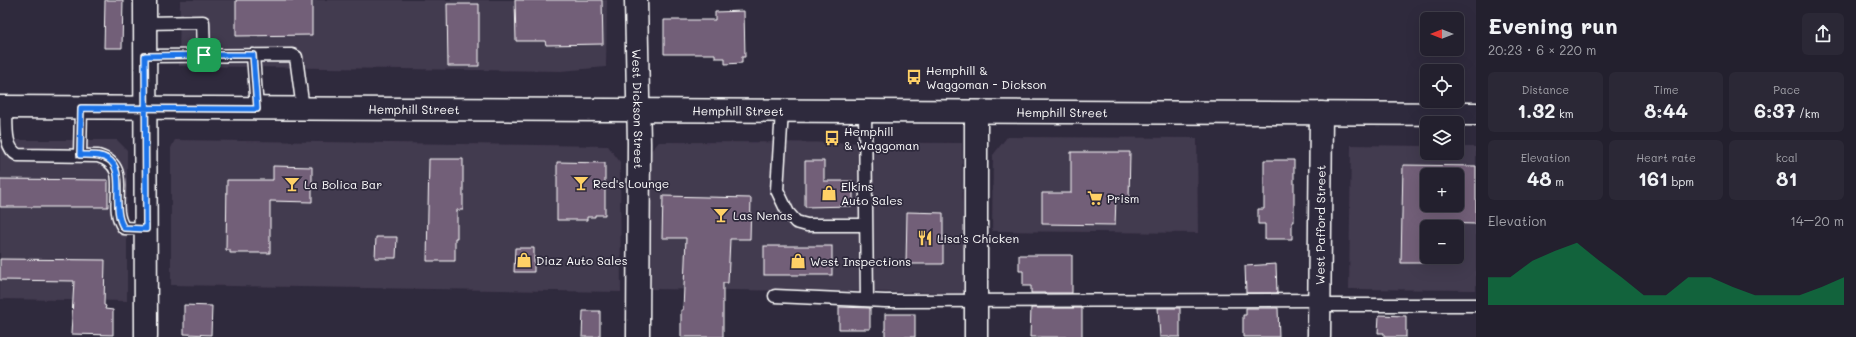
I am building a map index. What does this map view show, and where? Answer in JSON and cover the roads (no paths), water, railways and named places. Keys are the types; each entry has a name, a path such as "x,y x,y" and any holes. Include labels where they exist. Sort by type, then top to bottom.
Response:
{"main road":[{"path":"145,0 146,337"},
{"name":"West Dickson Street","path":"636,0 639,144 638,337"},
{"name":"Hemphill Street","path":"3,107 1476,114"},
{"path":"976,112 976,337"},
{"name":"West Pafford Street","path":"1319,337 1321,113"}],"lane":[{"path":"145,23 203,22 204,55"},
{"path":"253,55 257,109"},
{"path":"145,56 292,55 296,57 303,109"},
{"path":"3,107 9,146 12,152 18,155 80,155 108,158 116,166 118,177 117,214 120,222 124,228 146,229"},
{"path":"80,155 81,108"},
{"path":"782,111 777,190 788,213 796,222 807,225 865,225"},
{"path":"865,111 865,225 867,300"},
{"path":"775,296 867,300 1320,302 1476,305"}],"place":[{"name":"Hemphill & Waggoman - Dickson","path":"914,77"},
{"name":"Hemphill & Waggoman","path":"832,138"},
{"name":"Red's Lounge","path":"581,183"},
{"name":"La Bolica Bar","path":"292,184"},
{"name":"Elkins Auto Sales","path":"829,193"},
{"name":"Prism","path":"1095,198"},
{"name":"Las Nenas","path":"721,215"},
{"name":"Lisa's Chicken","path":"925,238"},
{"name":"Diaz Auto Sales","path":"524,260"},
{"name":"West Inspections","path":"798,261"}]}
